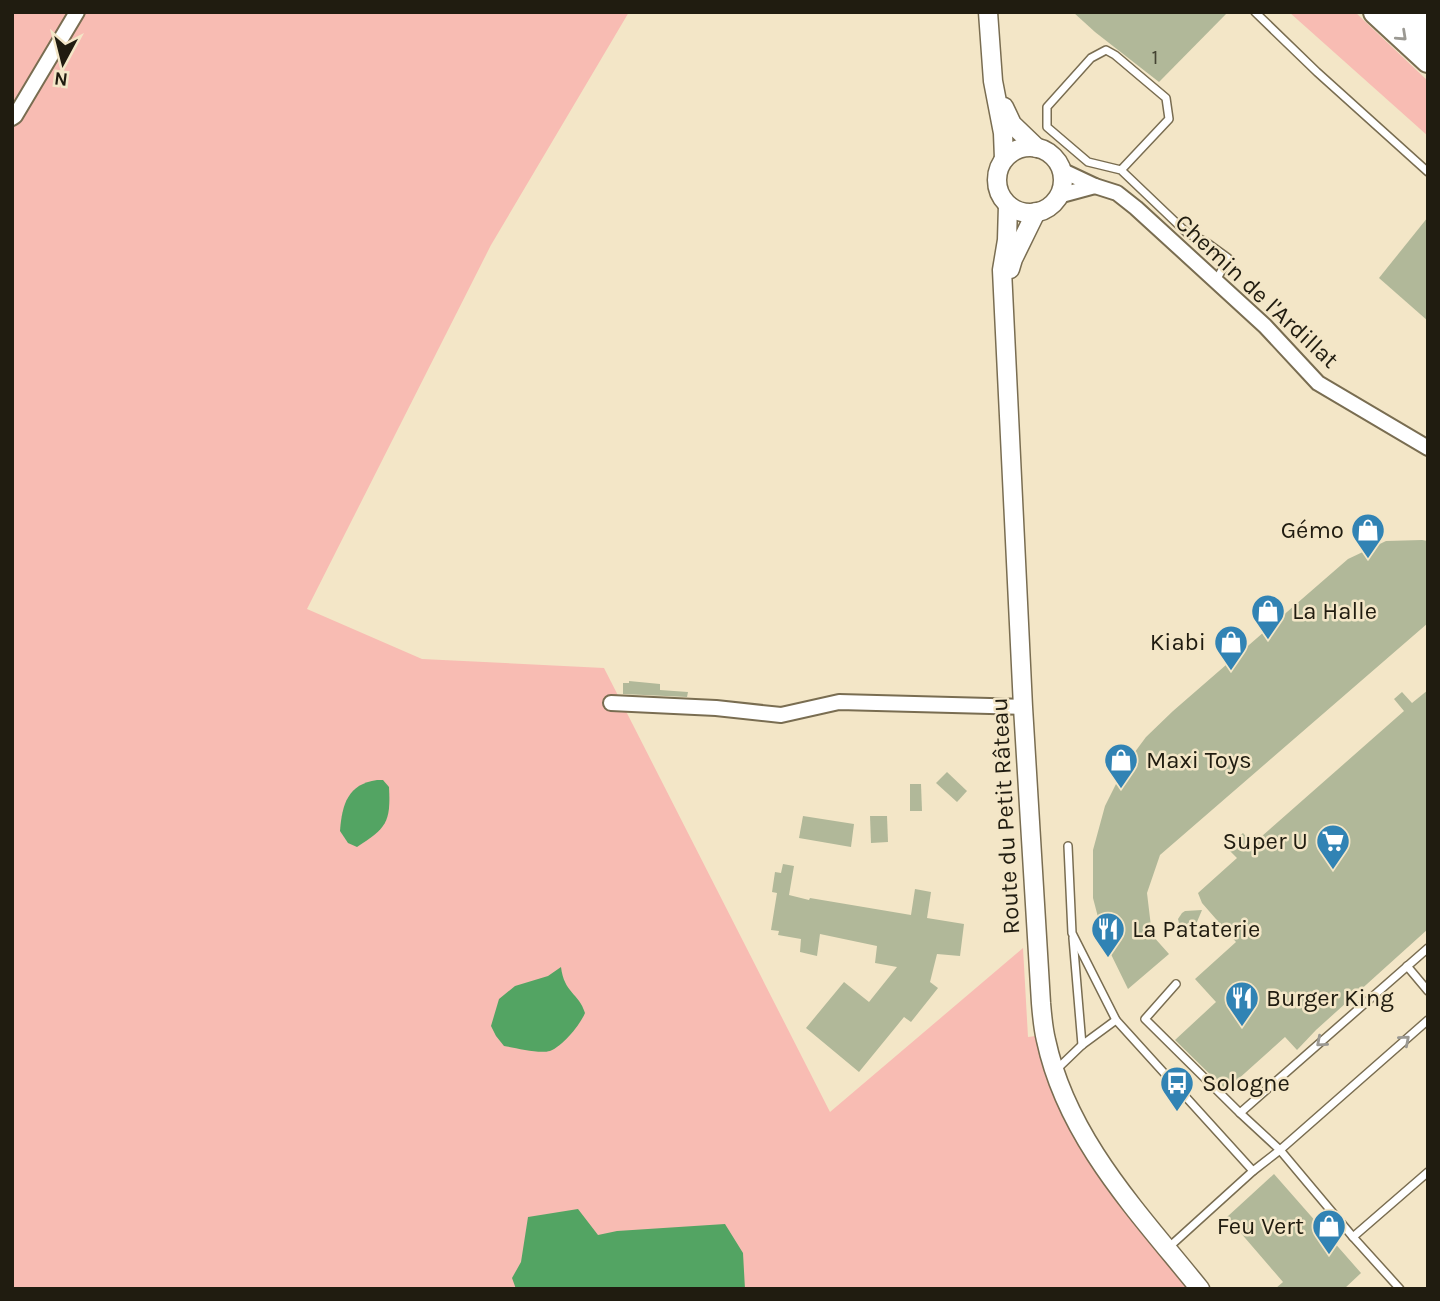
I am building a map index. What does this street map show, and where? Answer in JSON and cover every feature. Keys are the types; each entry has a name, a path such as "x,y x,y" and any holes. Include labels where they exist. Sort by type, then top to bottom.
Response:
{"highway":[{"path":"1376,12 1428,60"},
{"path":"1406,12 1428,32"}],"street":[{"path":"12,118 77,12"},
{"path":"988,12 993,81 1003,133 1004,159"},
{"path":"993,81 1012,124 1037,148"},
{"path":"1028,147 1037,148 1056,160 1063,179 1062,188 1058,197 1045,209 1036,212 1017,210 1008,205 998,188 999,168 1011,153 1028,147"},
{"name":"Chemin de l'Ardillat","path":"1061,170 1117,193 1265,326 1318,383 1428,448"},
{"path":"1058,197 1095,186"},
{"name":"Route du Petit Râteau","path":"1008,205 1007,240 1002,270 1023,706 1041,1003 1046,1040 1055,1071 1091,1150 1123,1195 1200,1289"},
{"name":"Route du Petit Râteau","path":"1004,293 1013,259 1036,212"},
{"path":"611,703 716,708 781,715 839,702 1023,706"}],"lane":[{"path":"1255,12 1428,173"},
{"path":"1121,170 1169,119 1168,109 1166,98 1106,50 1091,58 1047,107 1047,127 1088,162 1121,170 1187,233 1206,242 1228,258 1216,281"},
{"path":"1068,845 1072,933 1082,1045"},
{"path":"1072,933 1116,1020 1253,1171"},
{"path":"1240,1113 1428,948"},
{"path":"1407,966 1428,991"},
{"path":"1176,984 1145,1018 1280,1150 1400,1289"},
{"path":"1055,1071 1082,1045 1116,1020"},
{"path":"1168,1248 1428,1020"},
{"path":"1353,1237 1428,1172"}],"shaded area":[{"path":"12,12 629,12 491,245 307,609 422,659 604,668 830,1112 1023,948 1028,1037 1044,1035 1100,1147 1192,1289 12,1289"},
{"path":"1289,12 1355,12 1428,81 1428,136"},
{"path":"383,780 389,787 387,817 375,835 357,847 348,843 340,831 345,804 359,786"},
{"path":"561,967 568,988 585,1013 575,1029 560,1045 550,1051 504,1046 491,1026 499,999 515,986 548,976"},
{"path":"578,1209 598,1235 617,1231 725,1224 743,1253 745,1289 516,1289 512,1278 521,1262 528,1217"}],"building":[{"path":"1073,12 1228,12 1159,82"},
{"path":"1428,217 1428,321 1379,278"},
{"path":"1386,541 1428,541 1428,623 1160,855 1147,893 1152,935 1169,954 1128,989 1104,940 1093,898 1093,850 1105,806 1126,764 1146,737 1173,711 1348,559"},
{"path":"629,681 660,684 660,690 688,692 687,697 623,694 623,683"},
{"name":"Super U","path":"1428,690 1428,929 1297,1050 1285,1037 1226,1090 1175,1040 1216,1002 1195,979 1236,942 1202,903 1198,893 1237,858 1226,847 1243,833 1253,844 1404,711 1394,699 1402,692 1412,703"},
{"path":"947,772 967,791 957,802 936,783"},
{"path":"910,784 921,784 922,811 910,811"},
{"path":"803,816 854,824 851,847 799,838"},
{"path":"870,816 887,816 888,842 871,843"},
{"path":"783,864 794,866 789,895 911,915 915,889 931,892 927,918 964,924 960,956 937,954 930,982 938,988 911,1022 904,1017 859,1072 806,1028 844,982 869,1002 897,967 875,963 877,946 820,934 817,956 800,952 801,939 778,935 779,931 771,930 777,893 772,892 775,872 781,873"},
{"path":"1202,910 1194,929 1187,931 1180,927 1178,919 1182,913"},
{"path":"1274,1174 1361,1273 1344,1289 1275,1289 1283,1282 1227,1217"}],"place":[{"name":"Gémo","path":"1368,560"},
{"name":"La Halle","path":"1268,641"},
{"name":"Kiabi","path":"1231,672"},
{"name":"Maxi Toys","path":"1121,790"},
{"name":"Super U","path":"1333,871"},
{"name":"La Pataterie","path":"1108,959"},
{"name":"Burger King","path":"1242,1028"},
{"name":"Sologne","path":"1177,1113"},
{"name":"Feu Vert","path":"1329,1256"}]}
